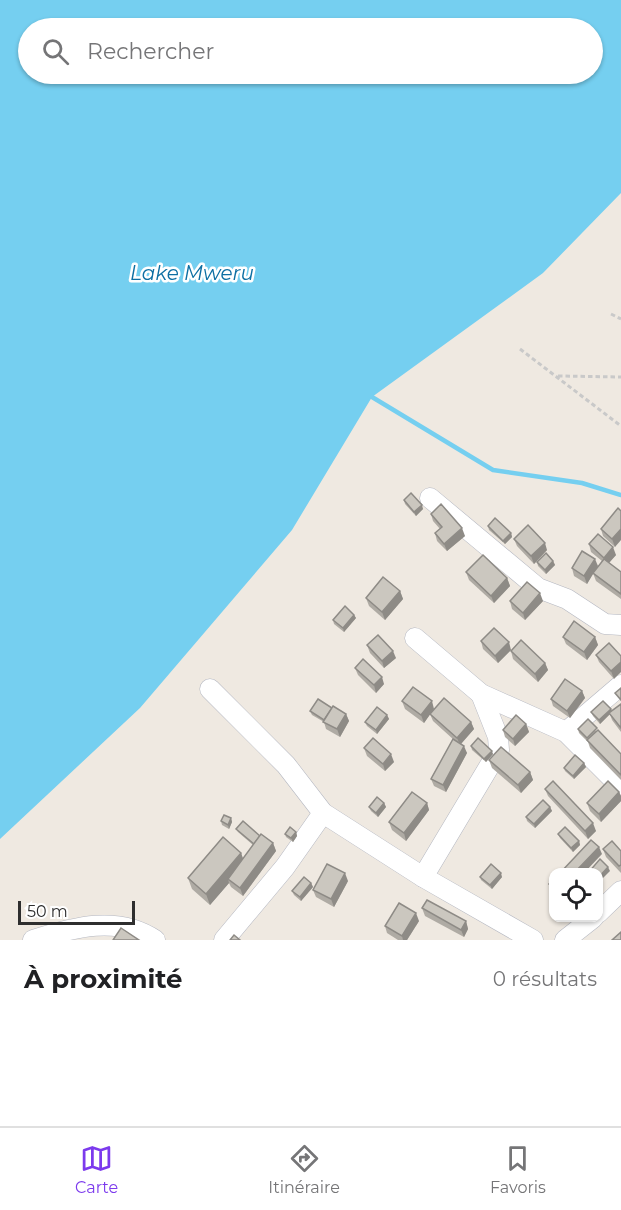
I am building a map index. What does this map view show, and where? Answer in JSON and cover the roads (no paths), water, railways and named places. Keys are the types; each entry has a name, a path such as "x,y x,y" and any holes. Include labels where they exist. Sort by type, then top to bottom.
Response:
{"street":[{"path":"430,498 538,588 567,599 605,624 621,625"},
{"path":"416,638 481,694 566,732 621,787"},
{"path":"566,732 621,685"},
{"path":"210,688 286,765 323,813 423,877 533,940"},
{"path":"423,877 498,750 498,737 481,694"},
{"path":"224,940 285,867 323,813"},
{"path":"603,908 621,891"},
{"path":"565,940 588,922"},
{"path":"33,940 112,924 130,927 155,940"}],"water":[{"name":"Lake Mweru","path":"0,0 621,0 621,193 543,273 372,397 292,530 140,708 0,839"}],"waterway":[{"path":"372,397 493,470 582,483 621,495"}]}
